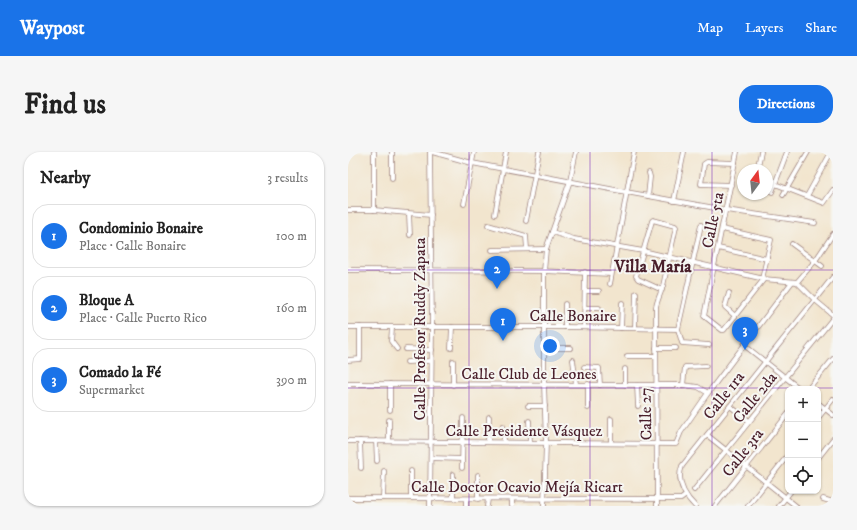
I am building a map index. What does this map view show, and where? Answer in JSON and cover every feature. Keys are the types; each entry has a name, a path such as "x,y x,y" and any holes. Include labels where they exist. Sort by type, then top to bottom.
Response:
{"street":[{"path":"374,152 374,210"},
{"path":"392,152 392,178"},
{"path":"431,152 472,163 674,201 815,223"},
{"name":"Calle Profesor Ruddy Zapata","path":"430,506 432,350 431,152"},
{"path":"464,204 474,152"},
{"path":"495,214 506,152"},
{"path":"526,222 539,152"},
{"path":"544,506 546,442 543,327 544,271 546,249 570,181 576,152"},
{"path":"610,284 634,152"},
{"path":"674,201 684,152"},
{"name":"Calle 5ta","path":"735,316 723,330 704,316 737,152"},
{"path":"758,164 761,152"},
{"path":"773,189 787,152"},
{"path":"783,195 808,152"},
{"path":"806,196 829,156"},
{"path":"731,185 701,184 704,164 705,162 735,163"},
{"path":"648,196 649,173"},
{"path":"775,184 824,203 833,190"},
{"path":"348,210 374,210 431,215"},
{"path":"409,214 410,235"},
{"name":"Calle 27","path":"643,251 652,220 676,226 662,290 656,307 658,443 657,506"},
{"path":"488,224 526,236 526,250"},
{"path":"701,225 678,329 682,343 709,345"},
{"path":"722,228 771,240 763,279 735,316 725,308 728,293"},
{"path":"552,232 574,239 643,251 763,279 797,282 833,315"},
{"path":"797,282 815,261 833,234"},
{"path":"792,244 822,266"},
{"path":"718,248 767,259"},
{"path":"492,250 546,249"},
{"path":"643,251 636,276 637,278 662,290"},
{"path":"348,270 544,271 611,274"},
{"path":"584,327 585,272"},
{"name":"Calle 1ra","path":"685,496 679,478 682,466 833,277"},
{"path":"708,393 792,282"},
{"path":"585,291 599,291"},
{"path":"635,328 636,293"},
{"path":"621,328 622,303"},
{"path":"565,304 565,327"},
{"path":"585,308 599,308"},
{"name":"Calle 2da","path":"694,490 833,318"},
{"name":"Calle Bonaire","path":"348,327 584,327 678,329"},
{"path":"348,360 360,359 360,327"},
{"path":"451,348 452,327"},
{"path":"392,328 391,341 397,350"},
{"path":"744,344 796,386"},
{"path":"544,348 571,348"},
{"path":"656,348 676,348"},
{"path":"406,349 432,350"},
{"path":"628,356 656,356"},
{"path":"810,386 833,359"},
{"path":"573,360 576,384"},
{"path":"407,362 431,361"},
{"path":"453,384 454,361"},
{"path":"683,385 684,367 706,366"},
{"path":"584,367 599,368 600,385"},
{"path":"625,369 625,385"},
{"name":"Calle Club de Leones","path":"348,384 683,385 698,387 708,393"},
{"path":"390,384 390,410"},
{"path":"588,384 588,408"},
{"path":"637,385 638,406"},
{"name":"Calle Presidente Vásquez","path":"348,441 611,442 676,444 681,432 708,393"},
{"path":"821,414 833,399"},
{"path":"528,406 545,406"},
{"path":"730,406 749,421"},
{"path":"821,406 833,415"},
{"path":"488,441 489,417"},
{"path":"462,468 463,418"},
{"name":"Calle 3ra","path":"715,506 785,418"},
{"path":"611,419 611,442"},
{"path":"389,420 389,441"},
{"path":"529,420 530,442"},
{"path":"503,426 504,442"},
{"path":"707,435 796,506"},
{"path":"821,454 833,439"},
{"path":"360,441 361,468"},
{"path":"376,441 377,461"},
{"path":"431,458 462,459"},
{"path":"748,506 786,458"},
{"path":"383,498 384,471"},
{"path":"411,471 411,498"},
{"path":"453,474 453,498"},
{"path":"478,475 478,499"},
{"path":"779,506 789,494"},
{"path":"685,496 695,506"},
{"name":"Calle Doctor Ocavio Mejía Ricart","path":"348,498 681,499 685,496"},
{"path":"466,498 466,506"},
{"path":"512,498 512,506"},
{"path":"487,506 488,499"},
{"path":"823,499 833,502"}],"place":[{"name":"Bloque A","path":"497,289"},
{"name":"Condominio Bonaire","path":"503,341"},
{"name":"Comado la Fé","path":"745,350"}],"district":[{"name":"Villa María","path":"653,266"}]}
